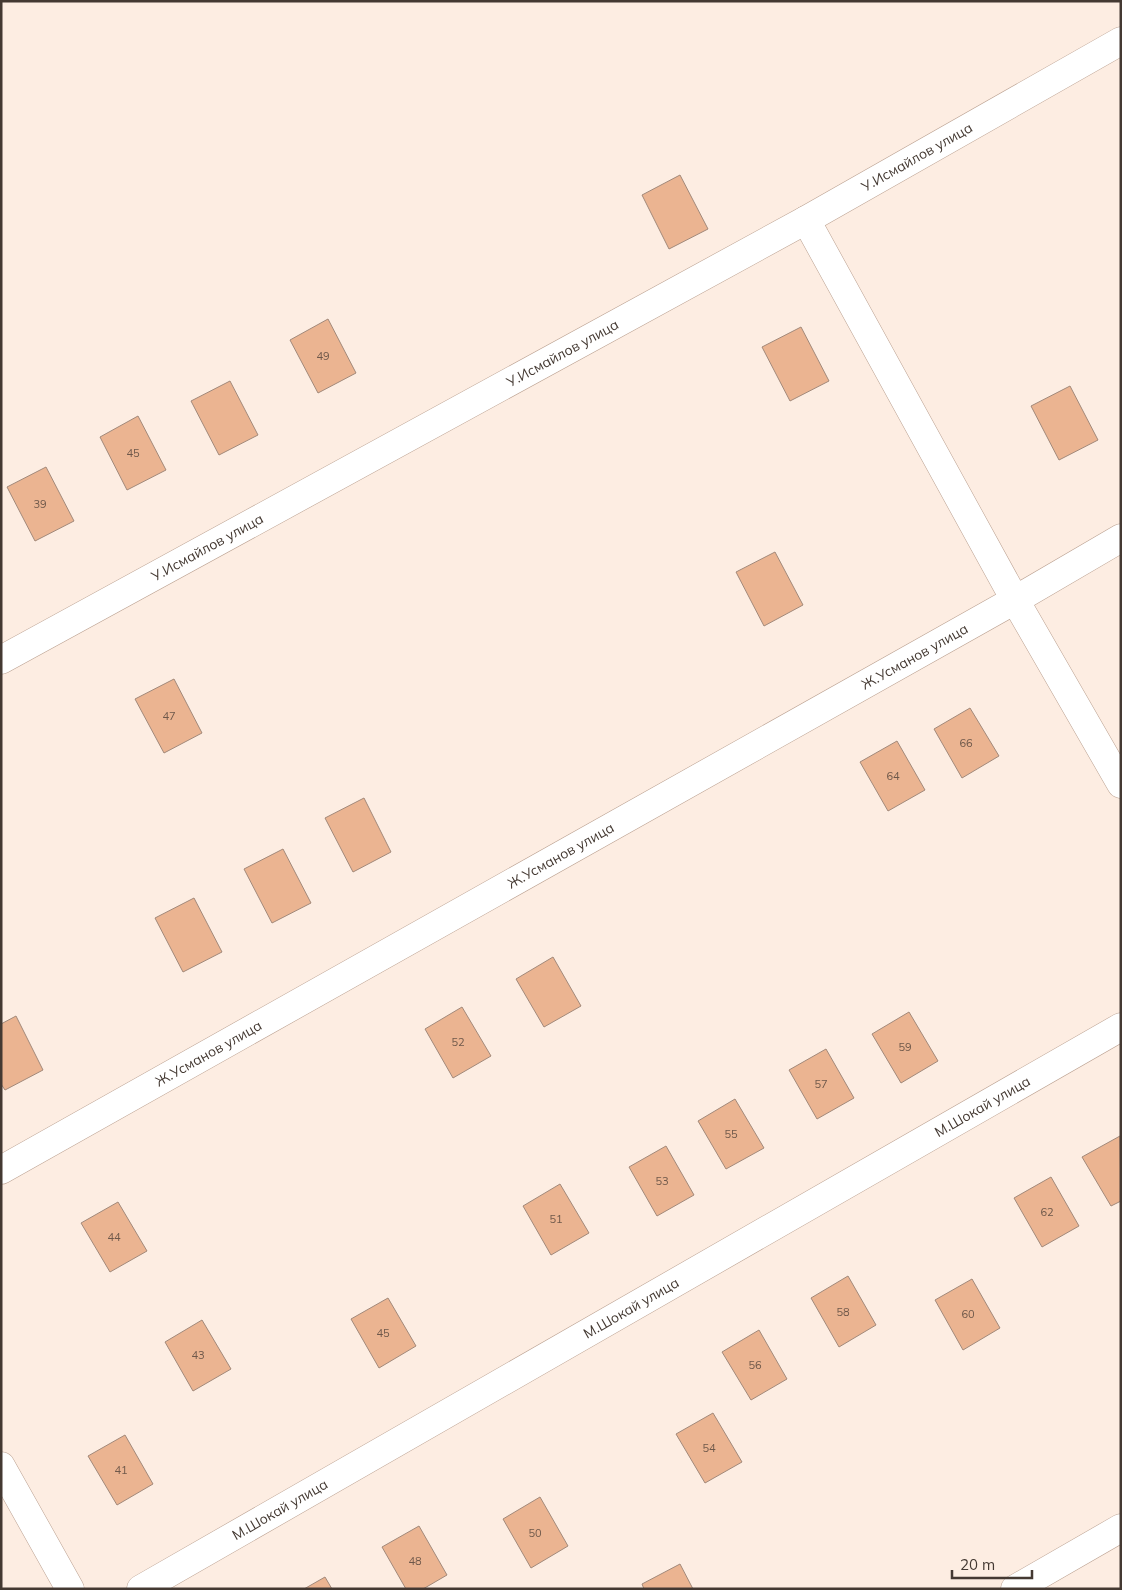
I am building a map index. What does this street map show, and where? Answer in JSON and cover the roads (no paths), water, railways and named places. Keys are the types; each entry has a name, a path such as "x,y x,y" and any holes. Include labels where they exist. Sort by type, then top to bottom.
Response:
{"street":[{"name":"У.Исмайлов улица","path":"1,660 806,220 1121,41"},
{"path":"806,220 1015,600 1121,784"},
{"name":"Ж.Усманов улица","path":"1,1170 1015,600 1121,538"},
{"name":"М.Шокай улица","path":"141,1589 1121,1027"},
{"path":"1,1466 70,1589"},
{"path":"1015,1589 1121,1528"}]}
